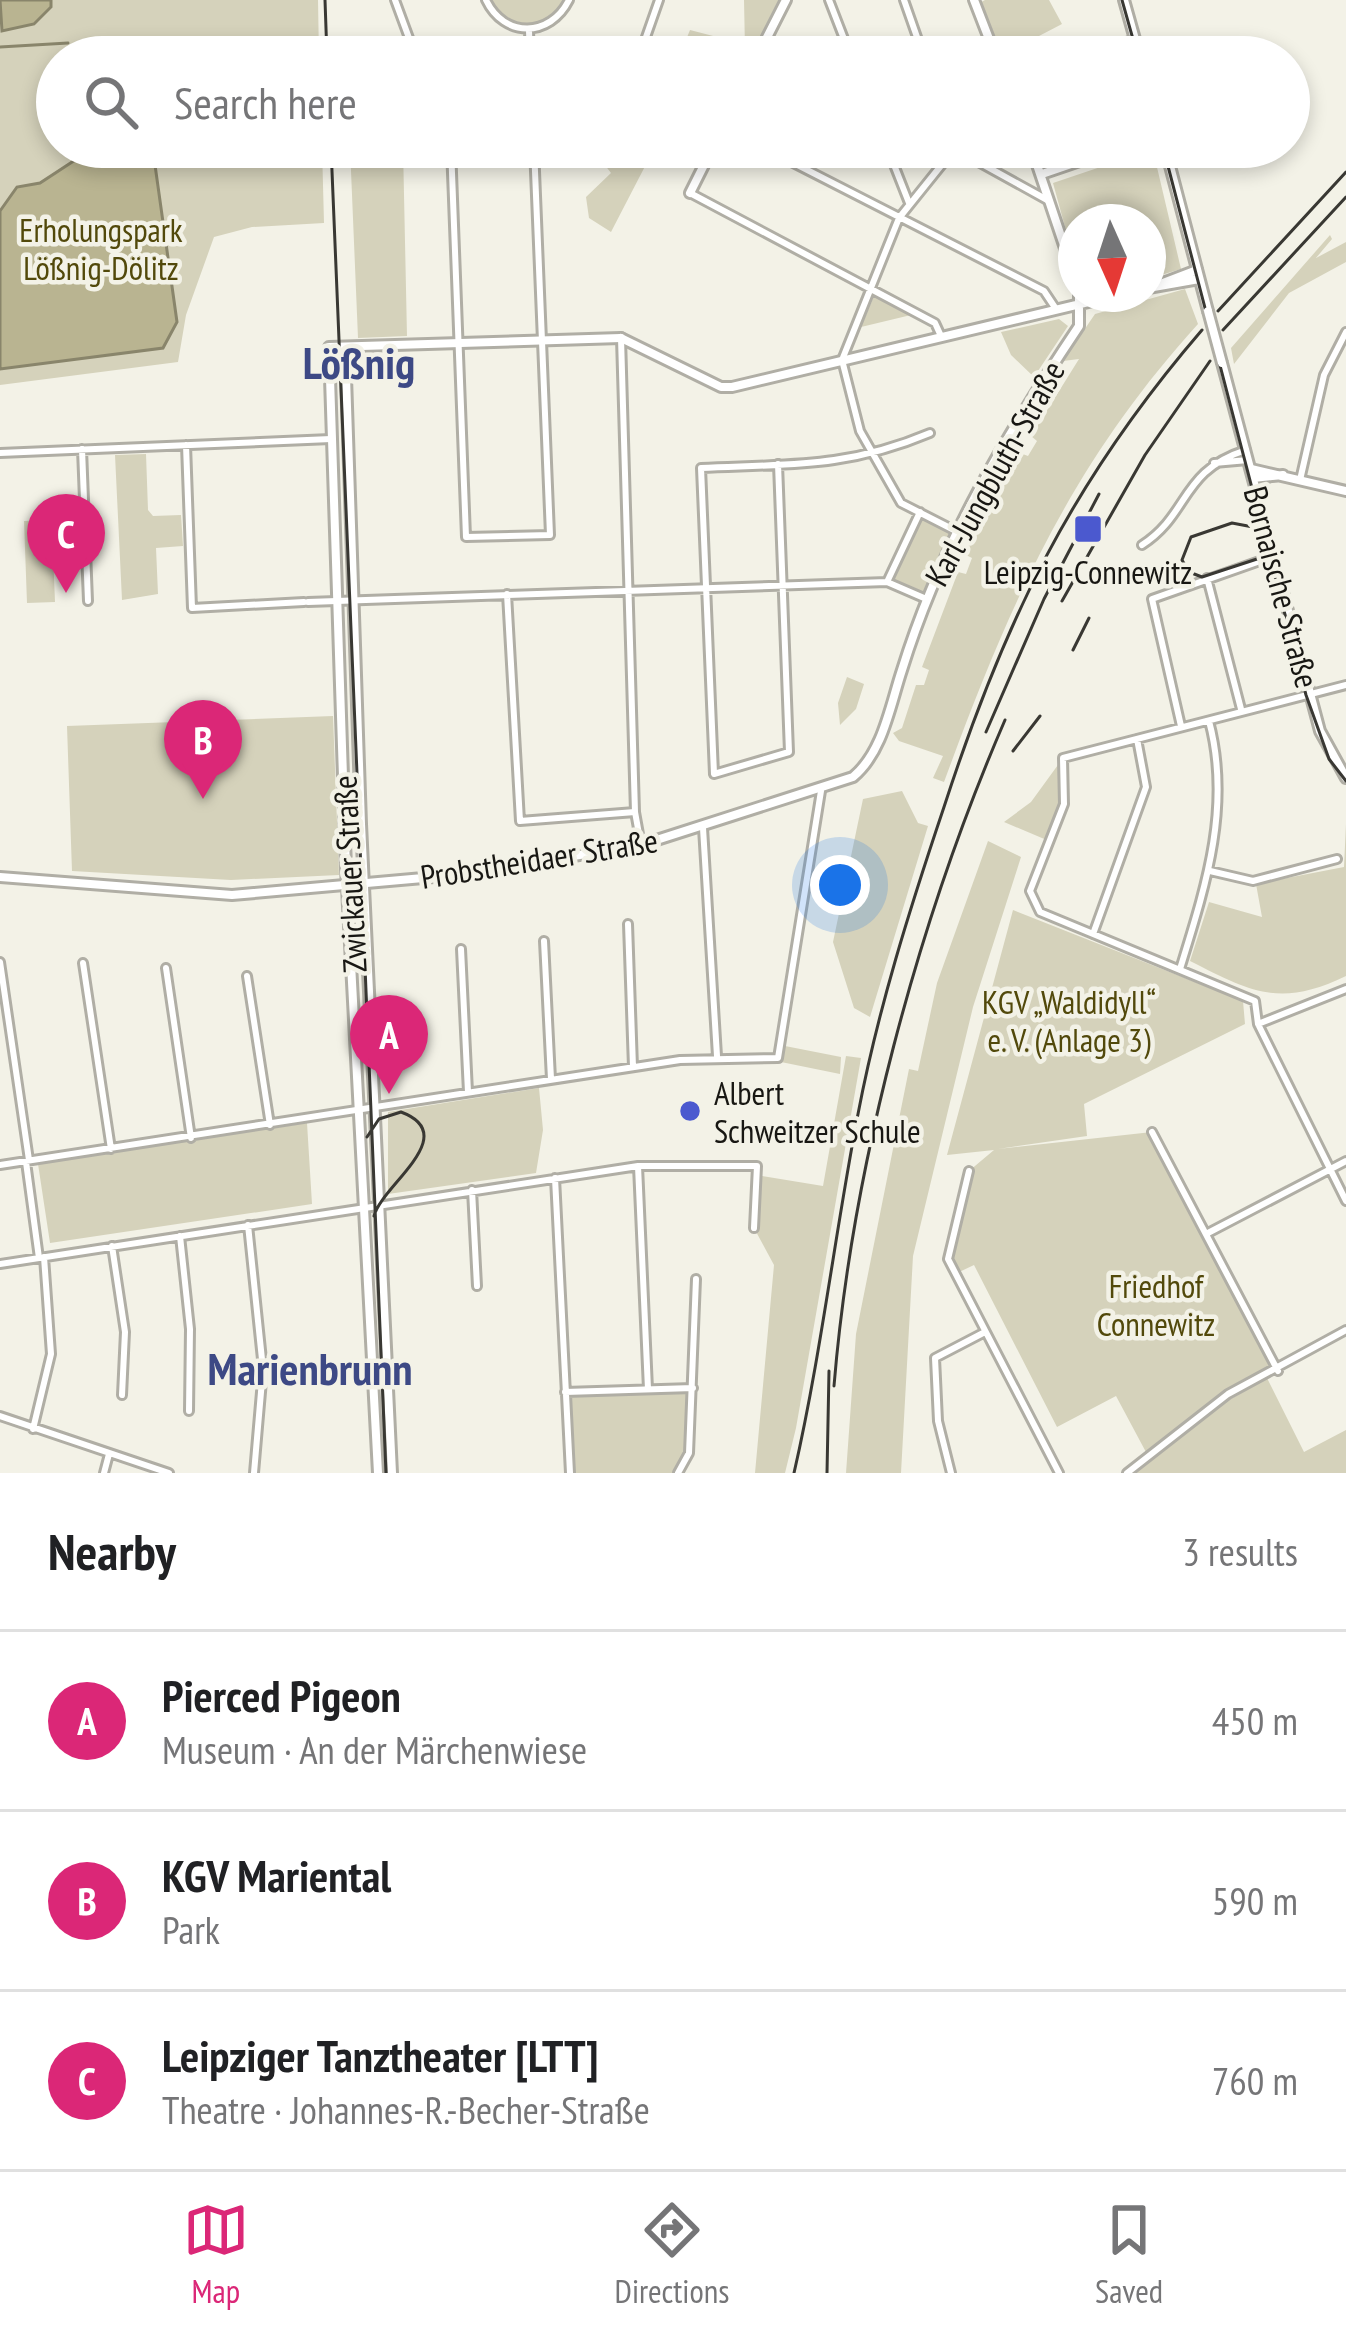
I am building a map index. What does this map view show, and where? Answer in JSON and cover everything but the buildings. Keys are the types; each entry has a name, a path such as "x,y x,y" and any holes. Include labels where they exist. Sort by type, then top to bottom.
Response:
{"main road":[{"path":"770,36 786,0"},
{"path":"974,0 988,36"},
{"path":"1124,0 1134,36"},
{"path":"690,194 702,168"},
{"path":"1040,168 1058,222"},
{"path":"1042,174 1060,168"},
{"name":"Bornaische Straße","path":"1170,168 1309,694 1325,746 1346,778"},
{"path":"1166,283 1198,274"},
{"path":"345,347 621,338 721,387 1056,309"},
{"name":"Karl-Jungbluth-Straße","path":"853,777 873,754 924,598 954,530 1078,326 1080,312"},
{"name":"Zwickauer Straße","path":"378,1473 348,886 329,347 345,347 392,1473"},
{"path":"1250,464 1346,492"},
{"name":"Probstheidaer Straße","path":"0,877 232,895 364,885 641,845 853,777"}],"street":[{"path":"395,0 408,36"},
{"path":"486,0 502,22 529,29 551,22 568,0"},
{"path":"646,36 659,0"},
{"path":"830,0 843,36"},
{"path":"904,0 917,36"},
{"path":"529,29 529,36"},
{"path":"452,168 466,538 550,535 535,168"},
{"path":"802,168 1044,291 1056,309"},
{"path":"895,168 909,202"},
{"path":"938,168 899,218 842,360 860,431 901,503 954,530"},
{"path":"990,168 1052,203"},
{"path":"690,194 935,322 941,336"},
{"path":"1300,480 1324,375 1346,332"},
{"path":"621,338 635,812 641,845"},
{"path":"778,464 789,752 714,774 701,468 874,457 930,433"},
{"path":"0,453 332,440"},
{"path":"186,445 192,608 887,582 924,598"},
{"path":"82,449 88,601"},
{"name":"Bornaische Straße","path":"1142,545 1156,536 1211,463 1250,464"},
{"path":"887,582 920,512"},
{"path":"1181,726 1152,599 1274,556"},
{"path":"1207,578 1241,710"},
{"path":"507,594 520,821 635,812"},
{"path":"1346,685 1063,758 1064,805 1030,891 1040,913 1255,1001 1259,1028 1346,1201"},
{"path":"1180,970 1210,871 1218,806 1208,719"},
{"path":"1093,934 1146,787 1137,739"},
{"path":"0,1165 633,1067 717,1056 778,1058 821,790"},
{"path":"703,827 717,1056"},
{"path":"1210,871 1253,881 1337,859"},
{"path":"628,924 633,1067"},
{"path":"544,941 551,1079"},
{"path":"461,949 468,1092"},
{"path":"0,962 52,1311 51,1354 33,1429"},
{"path":"82,962 111,1149"},
{"path":"166,968 191,1138"},
{"path":"247,976 270,1125"},
{"path":"1259,1028 1346,989"},
{"path":"1152,1132 1277,1371"},
{"path":"1206,1234 1346,1161"},
{"path":"0,1264 638,1166 757,1166 754,1228"},
{"path":"638,1166 648,1389"},
{"path":"969,1171 948,1259 1059,1473"},
{"path":"555,1178 570,1473"},
{"path":"472,1190 476,1286"},
{"path":"248,1225 262,1369 254,1473"},
{"path":"180,1236 190,1329 189,1411"},
{"path":"112,1246 125,1332 122,1395"},
{"path":"678,1473 689,1453 696,1279"},
{"path":"1127,1473 1228,1394 1346,1330"},
{"path":"951,1473 938,1421 935,1358 986,1333"},
{"path":"565,1392 693,1388"},
{"path":"0,1416 169,1473"},
{"path":"104,1473 109,1454"}],"green space":[{"name":"Erholungspark Lößnig-Dölitz","path":"0,0 318,0 319,36 36,36 36,168 323,168 324,223 252,227 214,237 186,315 178,362 0,385"},
{"path":"489,0 566,0 548,19 527,25 506,19"},
{"path":"744,0 786,0 768,36 745,36"},
{"path":"985,0 1049,0 1062,24 1039,36 990,36 976,5"},
{"path":"351,168 403,168 407,336 358,338"},
{"path":"607,168 644,168 611,232 589,218 586,197 611,173"},
{"path":"1097,168 1157,168 1166,204 1059,204 1053,183"},
{"path":"1166,205 1181,269 1166,274"},
{"path":"1330,235 1332,239 1316,258 1346,242 1346,262 1289,293 1234,364 1231,348"},
{"path":"1185,289 1198,324 1113,430 1079,484 1019,596 944,782 933,778 943,756 899,741 893,733 902,728 916,685 924,685 929,670 922,667 958,572 966,574 972,558 964,554 1020,453 1028,456 1037,441 1031,436 1079,359 1063,361 1095,314 1166,312 1166,294"},
{"path":"874,296 911,315 861,327"},
{"path":"1059,319 1068,326 1034,377 1011,355 1001,332"},
{"path":"146,454 148,510 153,516 181,515 183,546 156,548 158,594 122,600 115,455"},
{"path":"920,512 954,530 924,598 887,582"},
{"path":"76,519 77,550 53,552 55,602 27,603 24,521"},
{"path":"847,677 864,684 856,709 840,725 838,703"},
{"path":"333,716 339,875 231,880 72,871 67,726"},
{"path":"1063,758 1066,791 1049,841 1004,822 1031,802"},
{"path":"902,791 918,823 928,826 870,1017 854,1008 833,942 863,799"},
{"path":"1346,824 1346,976 1302,992 1266,992 1190,961 1209,902 1262,917 1256,884 1344,867"},
{"path":"988,841 1021,857 973,1007 913,1256 901,1473 846,1473 856,1334 909,1069 918,1071 937,983"},
{"path":"1013,910 1243,1001 1245,1024 1084,1104 1087,1136 998,1149 1152,1132 1278,1371 1228,1394 1147,1454 1116,1396 1057,1427 974,1265 955,1274 948,1259 969,1171 994,1150 947,1155"},
{"path":"785,1046 841,1057 840,1074 781,1062"},
{"path":"846,1056 861,1058 796,1428 785,1473 755,1473 774,1265 754,1228 756,1175 823,1186"},
{"path":"539,1088 543,1130 536,1173 388,1194 388,1112"},
{"path":"307,1123 312,1204 50,1243 38,1164"},
{"path":"1267,1378 1304,1452 1346,1430 1346,1473 1132,1473 1210,1411"},
{"path":"693,1388 689,1453 678,1473 570,1473 565,1392"}],"shaded area":[{"path":"0,0 51,0 51,7 34,24 2,31"},
{"path":"63,168 155,168 177,322 163,348 0,369 0,211 17,187 40,183"}],"waterway":[{"path":"0,47 36,45"}],"tram line":[{"path":"325,0 326,36"},
{"path":"1122,0 1132,36"},
{"path":"332,168 386,1473"},
{"path":"1168,168 1306,695 1329,759 1346,781"},
{"path":"1265,543 1253,527 1232,523 1191,537 1182,560 1189,572 1202,577 1257,559 1278,569"},
{"path":"367,1137 379,1119 401,1112 418,1122 424,1134 422,1147 374,1216"}],"railway":[{"path":"1218,311 1346,172"},
{"path":"1223,330 1346,197"},
{"path":"794,1473 875,1036 967,739 1018,613 1079,498 1115,442 1202,330"},
{"path":"1062,601 1145,455 1210,361"},
{"path":"986,732 1044,599 1099,494"},
{"path":"1073,650 1089,618"},
{"path":"1013,751 1040,716"},
{"path":"834,1386 856,1218 894,1046 944,878 1005,720"},
{"path":"827,1473 829,1371"}],"place":[{"name":"Leipzig-Connewitz","path":"1088,529"},
{"name":"Leipziger Tanztheater [LTT]","path":"66,593"},
{"name":"KGV Mariental","path":"203,799"},
{"name":"Pierced Pigeon","path":"389,1094"},
{"name":"Albert Schweitzer Schule","path":"690,1111"}],"district":[{"name":"Lößnig","path":"359,362"},
{"name":"Marienbrunn","path":"310,1368"}],"park label":[{"name":"KGV „Waldidyll“ e. V. (Anlage 3)","path":"1069,1020"},
{"name":"Friedhof Connewitz","path":"1156,1304"}]}
